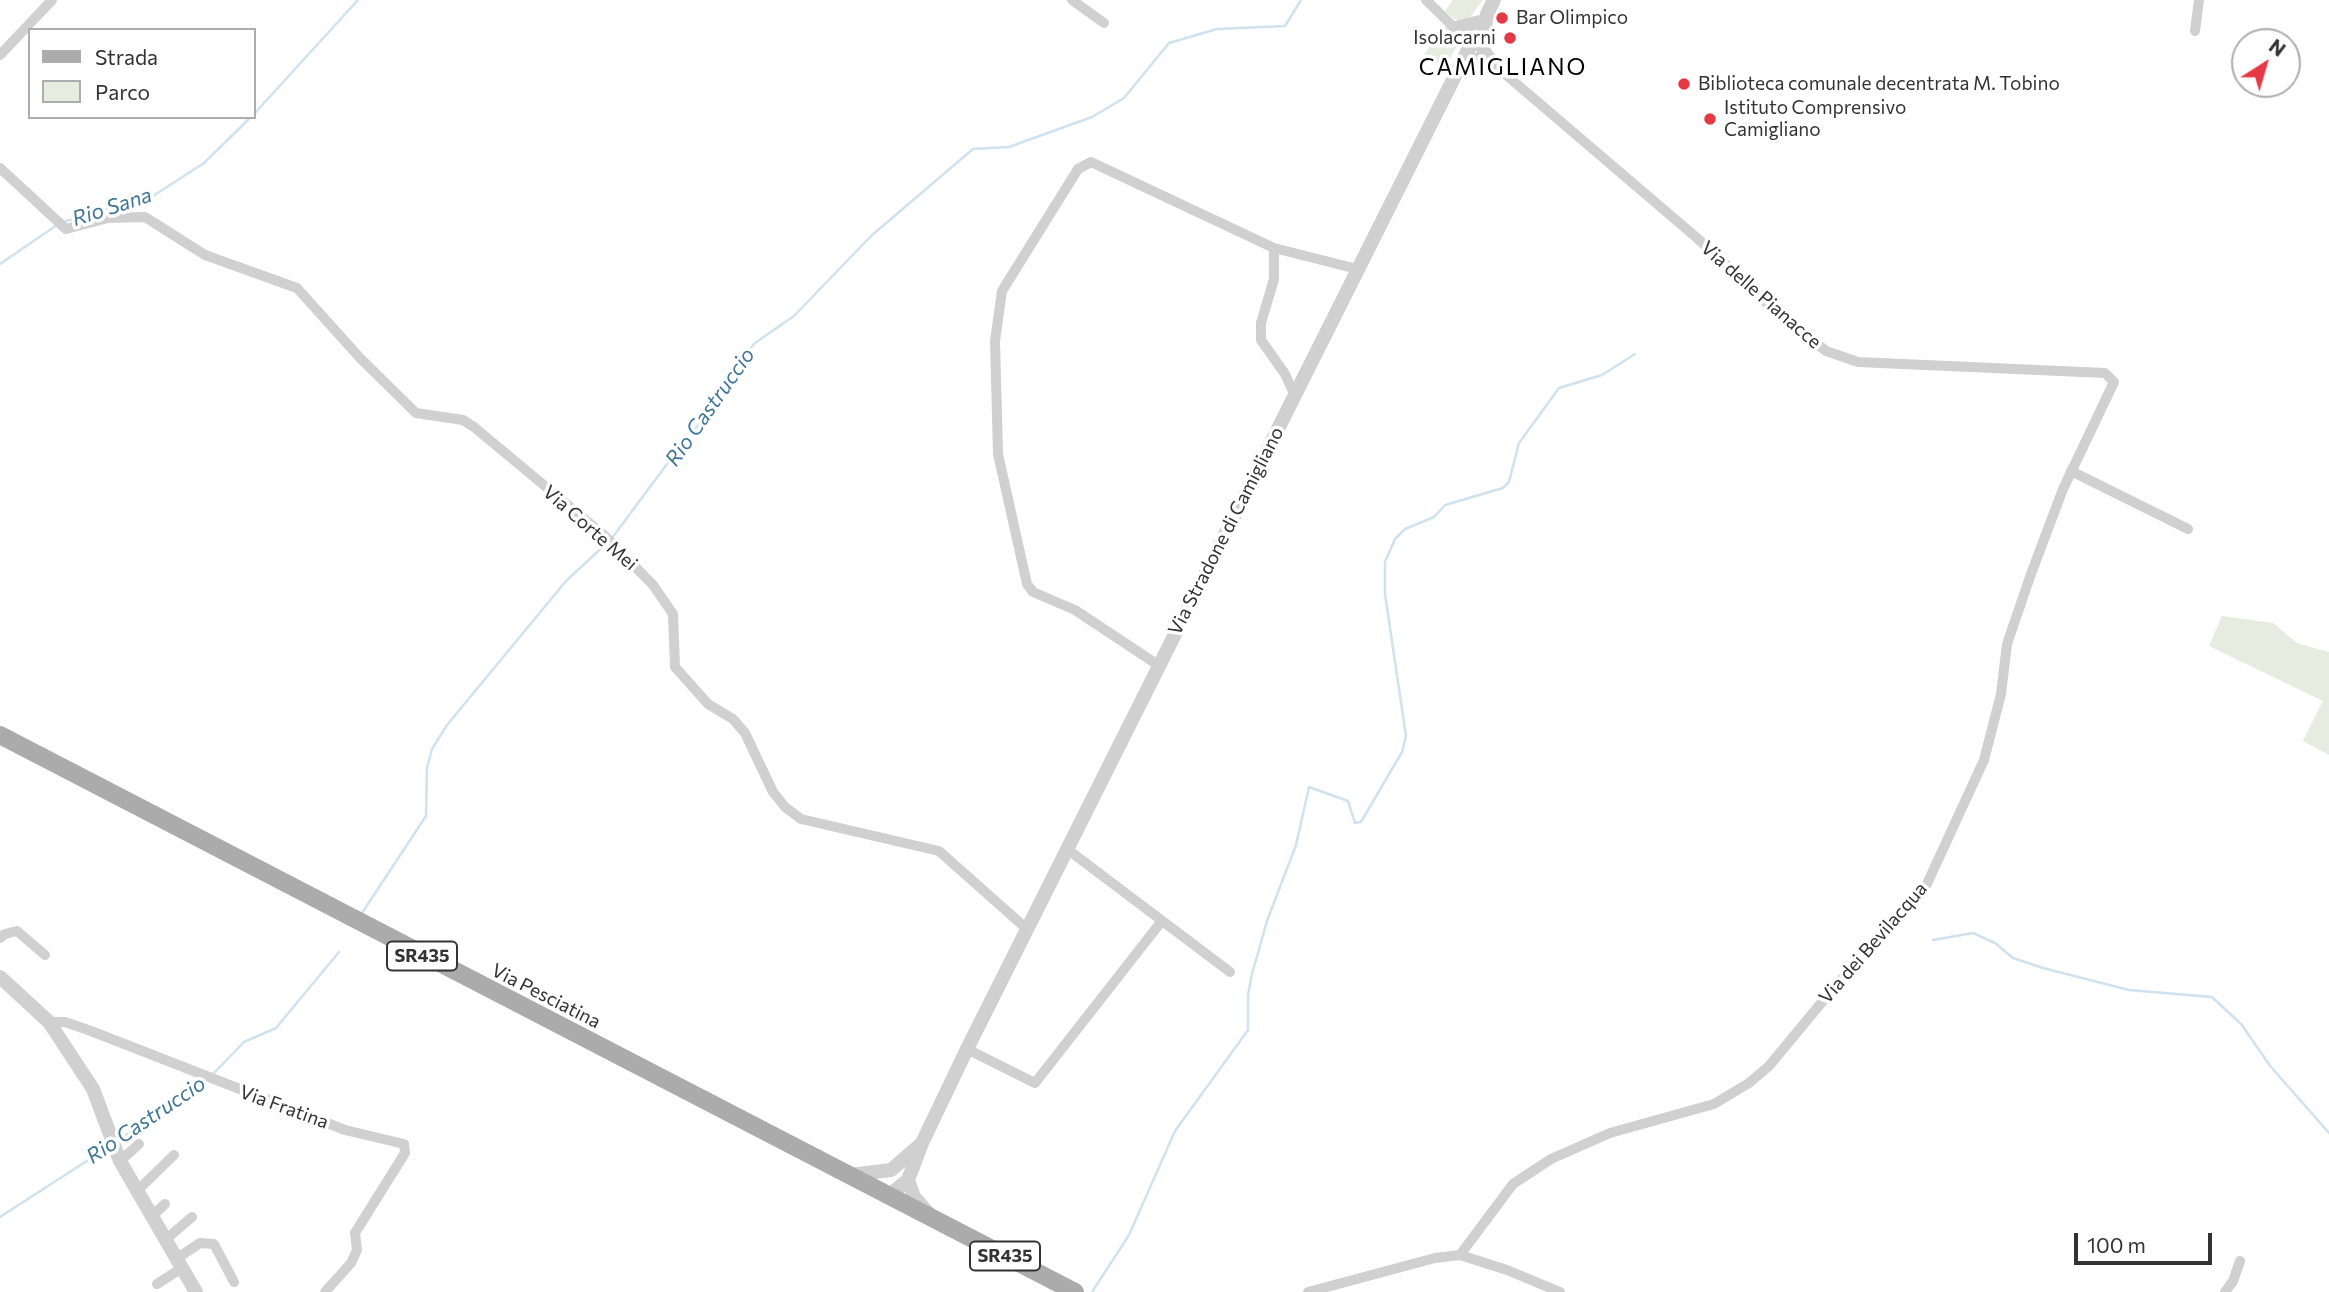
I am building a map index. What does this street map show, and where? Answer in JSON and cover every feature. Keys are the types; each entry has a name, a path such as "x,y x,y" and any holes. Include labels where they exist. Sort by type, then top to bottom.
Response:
{"main road":[{"name":"Via Pesciatina","path":"0,735 887,1198 1075,1292"}],"street":[{"path":"0,55 52,0"},
{"path":"1072,0 1104,23"},
{"name":"Via delle Pianacce","path":"1426,0 1477,50 1701,242 1791,325 1826,351 1858,362 2105,373 2114,382"},
{"path":"2195,31 2200,0"},
{"path":"1456,28 1487,12"},
{"name":"Via Stradone di Camigliano","path":"887,1198 908,1180 922,1143 967,1049 1357,269 1454,78 1477,50 1487,12"},
{"path":"1158,665 1075,610 1034,592 1027,584 998,454 994,398 999,301 1016,266 1040,234 1078,169 1091,162 1274,248 1357,269"},
{"name":"Via Corte Mei","path":"0,168 62,225 108,218 145,217 205,255 297,288 360,358 416,413 463,420 474,427 605,536 653,585 673,614 675,667 691,688 708,704 733,719 745,733 773,792 785,807 801,819 939,851 1028,930"},
{"path":"1274,248 1274,279 1261,323 1261,340 1285,374 1294,396"},
{"name":"Via dei Bevilacqua","path":"1460,1255 1513,1184 1551,1159 1610,1133 1714,1104 1749,1083 1769,1066 1837,984 1927,886 1984,760 2001,694 2007,643 2071,471 2114,382"},
{"path":"2071,471 2188,529"},
{"path":"1067,849 1230,972"},
{"path":"967,1049 1025,1081 1035,1083 1161,922"},
{"path":"0,938 17,931 45,955"},
{"path":"0,976 48,1022 93,1089 136,1192 196,1292"},
{"name":"Via Fratina","path":"48,1022 65,1022 91,1031 345,1130 404,1144 405,1153 355,1233 357,1250 351,1263 325,1292"},
{"name":"Via Stradone di Camigliano","path":"891,1170 922,1143"},
{"path":"116,1149 139,1144"},
{"path":"136,1192 174,1155"},
{"path":"845,1175 891,1170 887,1198"},
{"path":"908,1180 914,1197 935,1221"},
{"path":"151,1217 165,1204"},
{"path":"165,1240 192,1217"},
{"path":"157,1284 200,1243 214,1244 234,1282"},
{"path":"1308,1292 1435,1258 1460,1255 1507,1269 1560,1292"},
{"path":"2225,1292 2233,1281 2240,1261"}],"green space":[{"path":"1453,0 1483,0 1466,22 1454,19 1445,11"},
{"path":"1448,26 1461,38 1445,68 1421,59 1443,27"},
{"path":"2222,616 2273,623 2297,643 2329,652 2329,755 2303,741 2323,701 2209,646"}],"waterway":[{"name":"Rio Sana","path":"256,112 358,0"},
{"name":"Rio Castruccio","path":"612,538 685,440 704,419 735,367 755,343 794,316 871,236 973,149 1009,147 1092,117 1124,98 1169,43 1217,29 1285,26 1301,0"},
{"name":"Rio Sana","path":"63,222 153,196 204,163 249,119"},
{"name":"Rio Sana","path":"0,264 57,225"},
{"path":"1092,1292 1129,1235 1175,1131 1248,1030 1248,995 1252,974 1267,921 1296,845 1309,787 1348,801 1355,823 1361,822 1402,752 1406,736 1385,594 1385,562 1395,539 1405,529 1434,517 1445,505 1503,488 1509,482 1519,443 1559,388 1602,375 1635,354"},
{"name":"Rio Castruccio","path":"362,913 426,816 427,768 432,749 447,725 566,581 607,543"},
{"path":"1933,940 1973,933 1995,943 2013,958 2043,968 2129,990 2212,997 2241,1024 2271,1067 2329,1133"},
{"name":"Rio Castruccio","path":"213,1074 244,1042 276,1028 339,952"},
{"name":"Rio Castruccio","path":"119,1140 208,1079"},
{"name":"Rio Castruccio","path":"0,1217 110,1146"}],"place":[{"name":"Bar Olimpico","path":"1502,18"},
{"name":"Isolacarni","path":"1510,38"},
{"name":"Biblioteca comunale decentrata M. Tobino","path":"1684,84"},
{"name":"Istituto Comprensivo Camigliano","path":"1710,119"}],"district":[{"name":"CAMIGLIANO","path":"1503,67"}]}
